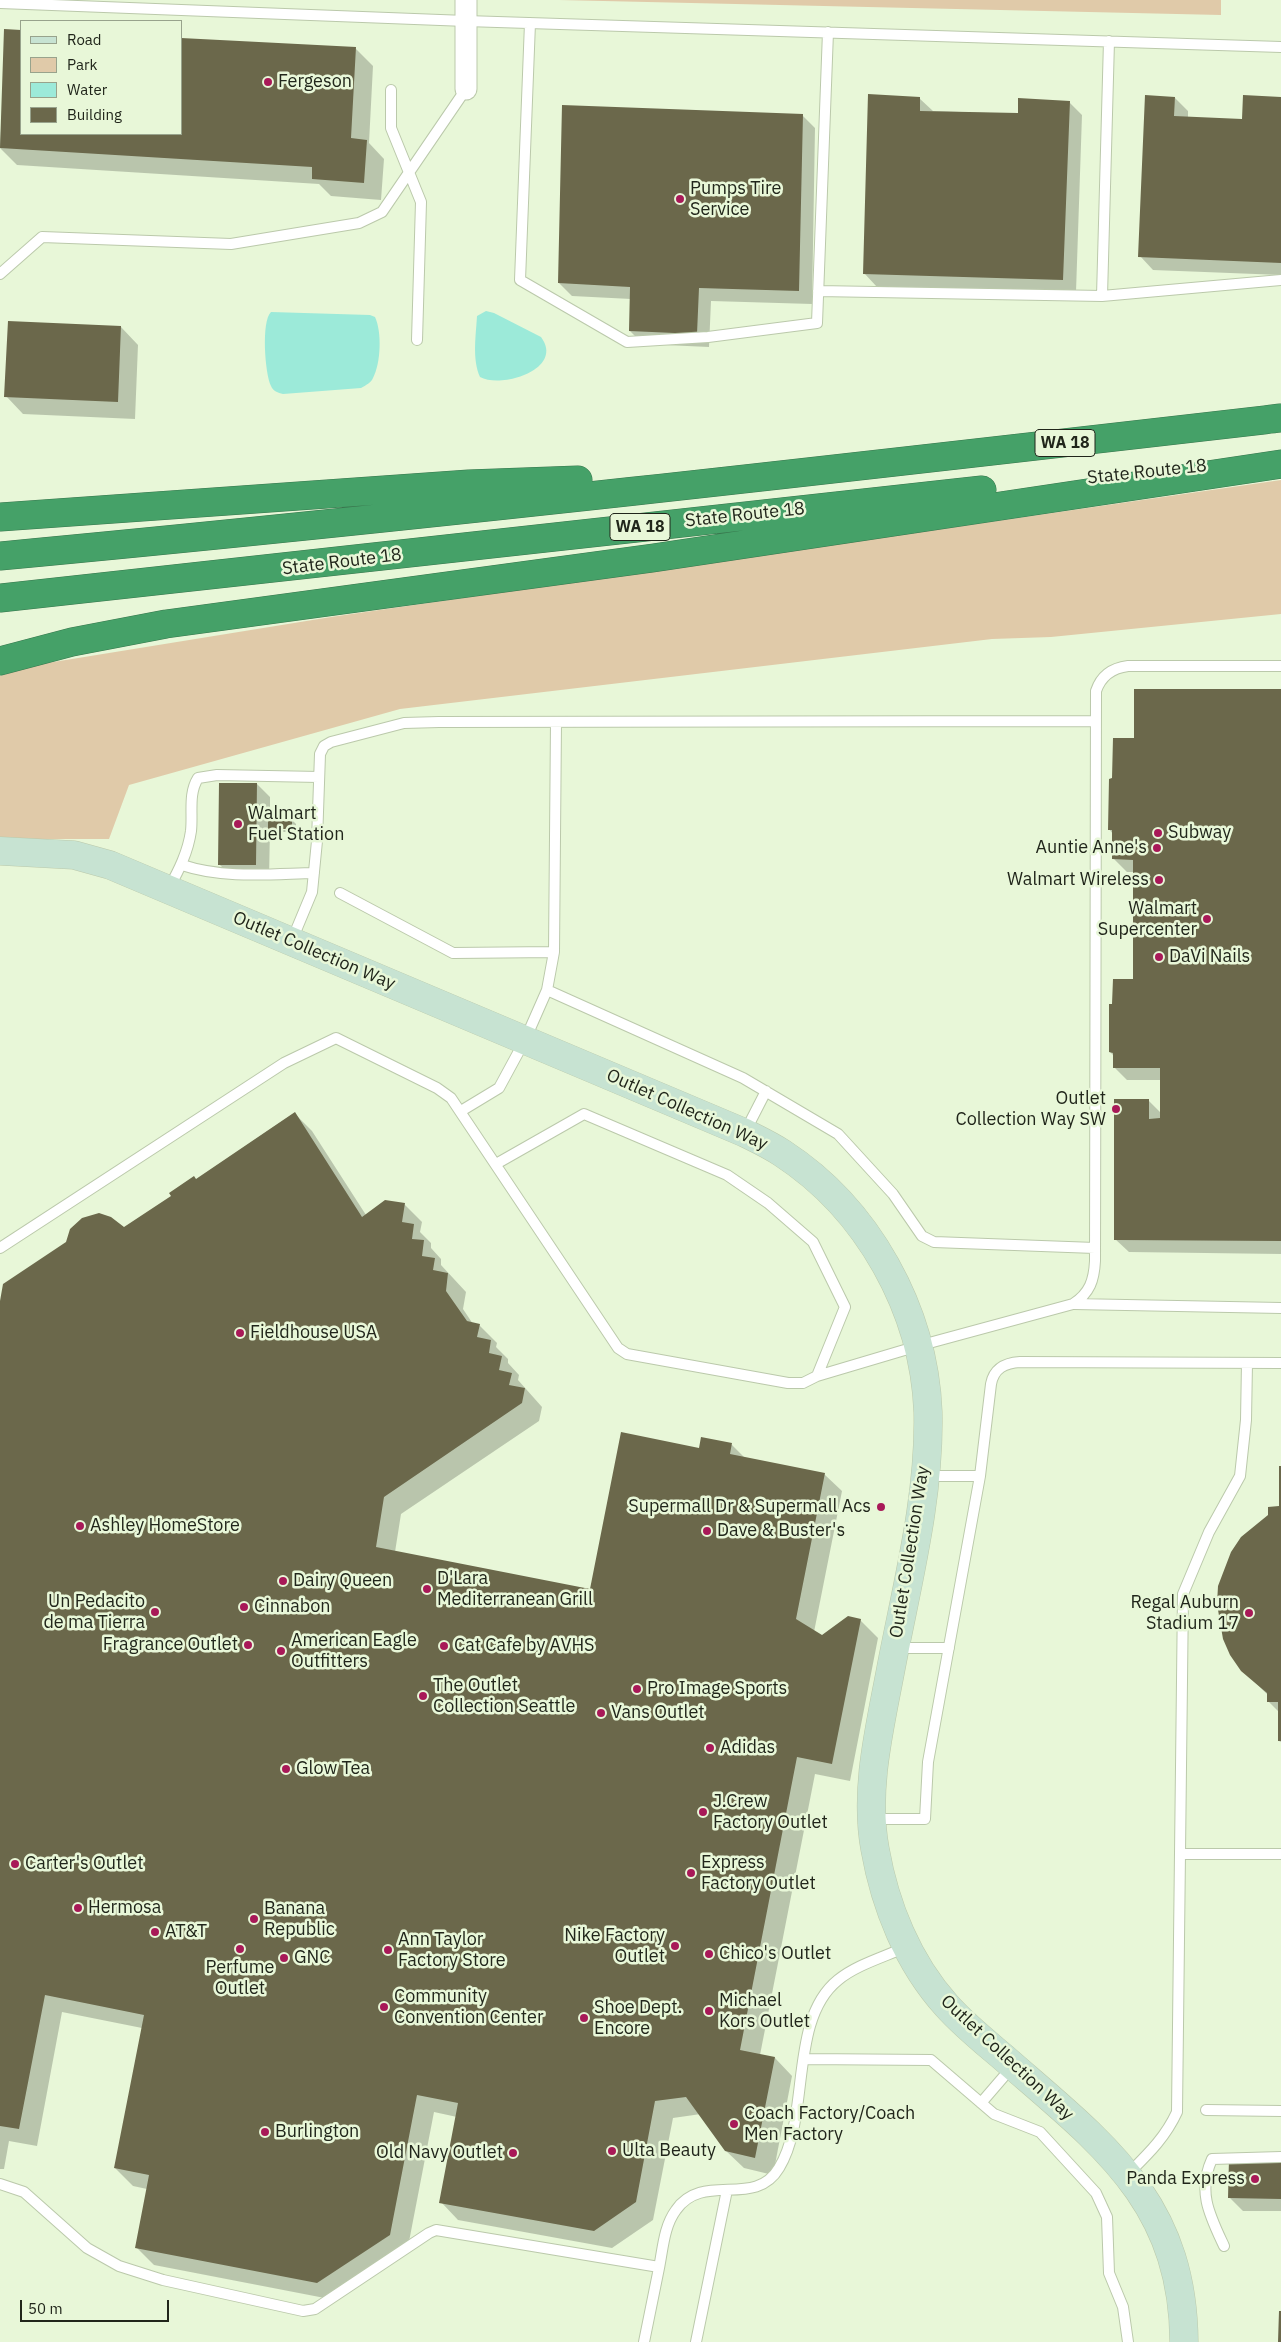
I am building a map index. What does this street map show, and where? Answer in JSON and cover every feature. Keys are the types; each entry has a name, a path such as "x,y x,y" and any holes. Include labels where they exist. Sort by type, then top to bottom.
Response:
{"highway":[{"name":"State Route 18","path":"0,556 181,539 849,468 1281,418"},
{"name":"State Route 18","path":"0,598 283,569 859,503 1281,458"},
{"path":"0,661 72,642 176,623 653,558 1281,464"},
{"path":"0,517 469,484 849,468"}],"street":[{"path":"466,10 466,89"},
{"name":"Outlet Collection Way","path":"0,851 74,855 110,865 745,1133 781,1152 810,1174 867,1233 903,1300 924,1368 927,1406 921,1506 873,1774 872,1819 874,1848 886,1896 896,1925 918,1967 946,2005 1074,2120 1128,2174 1150,2208 1175,2266 1183,2311 1184,2342"}],"lane":[{"path":"0,3 466,10 530,23 1281,47"},
{"path":"530,23 520,280 627,342 708,337 816,323 828,32"},
{"path":"1102,296 1110,41"},
{"path":"0,274 42,237 231,244 359,223 382,212 466,89"},
{"path":"391,90 391,128 421,202 417,340"},
{"path":"818,291 1102,296 1281,280"},
{"path":"0,1248 284,1063 336,1038 437,1088 451,1098 623,1352 788,1383 803,1383 817,1376 918,1346 1073,1304 1083,1298 1090,1287 1094,1275 1095,702 1099,683 1113,670 1122,666 1281,666"},
{"path":"291,941 312,892 320,754 324,746 331,742 404,723 1095,721"},
{"path":"461,1111 499,1088 525,1040 547,990 554,952 556,722"},
{"path":"168,889 182,865 191,831 192,787 198,778 217,775 319,777"},
{"path":"182,865 199,870 245,875 314,873"},
{"path":"340,893 452,953 554,952"},
{"path":"547,990 743,1078 838,1134 893,1194 922,1236 934,1242 1095,1248"},
{"path":"745,1133 766,1090"},
{"path":"496,1164 584,1114 727,1175 768,1203 813,1242 845,1308 817,1376"},
{"path":"1073,1304 1281,1308"},
{"path":"872,1819 925,1819 928,1762 980,1476 992,1380 996,1371 1005,1364 1020,1362 1281,1363"},
{"path":"1128,2174 1158,2145 1168,2131 1177,2112 1183,1594 1209,1532 1240,1476 1246,1420 1247,1363"},
{"path":"924,1476 980,1476"},
{"path":"895,1648 949,1648"},
{"path":"1180,1854 1281,1854"},
{"path":"644,2342 666,2230 679,2206 704,2190 746,2189 762,2185 773,2177 780,2167 789,2145 808,2034 816,2007 827,1990 840,1979 907,1946"},
{"path":"805,2059 931,2060 994,2114 1040,2132 1056,2146 1101,2199 1107,2217 1108,2273 1123,2307 1128,2342"},
{"path":"981,2103 1013,2066"},
{"path":"1206,2110 1281,2111"},
{"path":"1224,2246 1207,2210 1205,2201 1208,2167 1212,2159 1281,2157"},
{"path":"0,2184 24,2192 87,2248 119,2266 163,2280 303,2311 315,2309 429,2232 436,2230 659,2267"},
{"path":"696,2342 727,2190"}],"green space":[{"path":"559,0 1221,0 1221,15"},
{"path":"1281,480 1281,614 1051,637 992,639 400,709 129,785 109,839 0,839 0,676 35,665 331,617"}],"water":[{"path":"486,311 494,313 541,337 546,348 545,358 538,367 515,378 490,380 480,377 475,355 477,316"},
{"path":"271,312 370,315 375,317 379,331 380,348 376,372 372,380 361,388 283,394 276,392 269,380 265,348 266,326"}],"building":[{"name":"Fergeson","path":"4,29 20,30 20,135 182,135 182,38 356,47 351,138 367,140 364,183 312,179 312,167 0,148"},
{"path":"868,94 920,97 920,111 1018,113 1018,98 1070,101 1063,280 863,274"},
{"path":"1145,95 1175,97 1174,116 1242,119 1243,95 1281,97 1281,263 1138,257"},
{"name":"Pumps Tire Service","path":"562,105 803,114 799,291 699,288 697,334 629,331 630,287 558,283"},
{"path":"8,321 121,326 118,402 4,397"},
{"name":"Walmart Supercenter","path":"1134,689 1281,689 1281,1241 1114,1240 1114,1099 1149,1099 1149,1119 1160,1118 1160,1068 1113,1068 1113,1053 1109,1052 1109,1004 1112,1004 1113,979 1133,979 1133,860 1112,859 1112,830 1108,830 1109,779 1112,778 1113,738 1134,738"},
{"name":"Walmart Fuel Station","path":"219,783 257,783 256,865 218,865"},
{"path":"268,818 292,818 292,829 268,829"},
{"name":"The Outlet Collection Seattle","path":"295,1112 362,1217 385,1200 405,1203 402,1222 414,1224 412,1239 424,1240 422,1256 435,1258 433,1270 448,1273 446,1291 467,1321 480,1324 477,1337 491,1340 489,1353 502,1356 499,1370 512,1373 509,1385 525,1388 522,1403 384,1497 376,1547 590,1589 621,1432 699,1448 701,1437 732,1443 730,1454 825,1473 796,1619 822,1635 848,1616 861,1619 832,1764 797,1757 740,2050 775,2057 755,2158 725,2151 686,2097 655,2101 636,2202 594,2231 439,2203 458,2103 417,2095 390,2235 317,2283 135,2248 149,2175 114,2168 144,2015 45,1995 19,2129 0,2126 0,1301 3,1284 66,1242 70,1229 82,1218 99,1213 111,1217 124,1227 171,1196 169,1193 194,1176 196,1179"},
{"name":"Regal Auburn Stadium 17","path":"1279,1466 1281,1466 1281,1741 1278,1741 1278,1702 1267,1702 1267,1693 1241,1671 1230,1655 1223,1639 1217,1604 1218,1586 1231,1552 1241,1537 1268,1515 1268,1507 1279,1506"},
{"name":"Panda Express","path":"1229,2159 1281,2160 1281,2199 1228,2198"},
{"path":"1279,2311 1281,2311 1281,2342 1278,2342"}],"place":[{"name":"Fergeson","path":"268,82"},
{"name":"Pumps Tire Service","path":"680,199"},
{"name":"Walmart Fuel Station","path":"238,824"},
{"name":"Subway","path":"1158,833"},
{"name":"Auntie Anne's","path":"1157,848"},
{"name":"Walmart Wireless","path":"1159,880"},
{"name":"Walmart Supercenter","path":"1207,919"},
{"name":"DaVi Nails","path":"1159,957"},
{"name":"Outlet Collection Way SW","path":"1116,1109"},
{"name":"Fieldhouse USA","path":"240,1333"},
{"name":"Supermall Dr & Supermall Acs","path":"881,1507"},
{"name":"Ashley HomeStore","path":"80,1526"},
{"name":"Dave & Buster's","path":"707,1531"},
{"name":"Dairy Queen","path":"283,1581"},
{"name":"D'Lara Mediterranean Grill","path":"427,1589"},
{"name":"Cinnabon","path":"244,1607"},
{"name":"Un Pedacito de ma Tierra","path":"155,1612"},
{"name":"Regal Auburn Stadium 17","path":"1249,1613"},
{"name":"Fragrance Outlet","path":"248,1645"},
{"name":"Cat Cafe by AVHS","path":"444,1646"},
{"name":"American Eagle Outfitters","path":"281,1651"},
{"name":"Pro Image Sports","path":"637,1689"},
{"name":"The Outlet Collection Seattle","path":"423,1696"},
{"name":"Vans Outlet","path":"601,1713"},
{"name":"Adidas","path":"710,1748"},
{"name":"Glow Tea","path":"286,1769"},
{"name":"J.Crew Factory Outlet","path":"703,1812"},
{"name":"Carter's Outlet","path":"15,1864"},
{"name":"Express Factory Outlet","path":"691,1873"},
{"name":"Hermosa","path":"78,1908"},
{"name":"Banana Republic","path":"254,1919"},
{"name":"AT&T","path":"155,1932"},
{"name":"Nike Factory Outlet","path":"675,1946"},
{"name":"Perfume Outlet","path":"240,1949"},
{"name":"Ann Taylor Factory Store","path":"388,1950"},
{"name":"Chico's Outlet","path":"709,1954"},
{"name":"GNC","path":"284,1958"},
{"name":"Community Convention Center","path":"384,2007"},
{"name":"Michael Kors Outlet","path":"709,2011"},
{"name":"Shoe Dept. Encore","path":"584,2018"},
{"name":"Coach Factory/Coach Men Factory","path":"734,2124"},
{"name":"Burlington","path":"265,2132"},
{"name":"Ulta Beauty","path":"612,2151"},
{"name":"Old Navy Outlet","path":"513,2153"},
{"name":"Panda Express","path":"1255,2179"}]}
